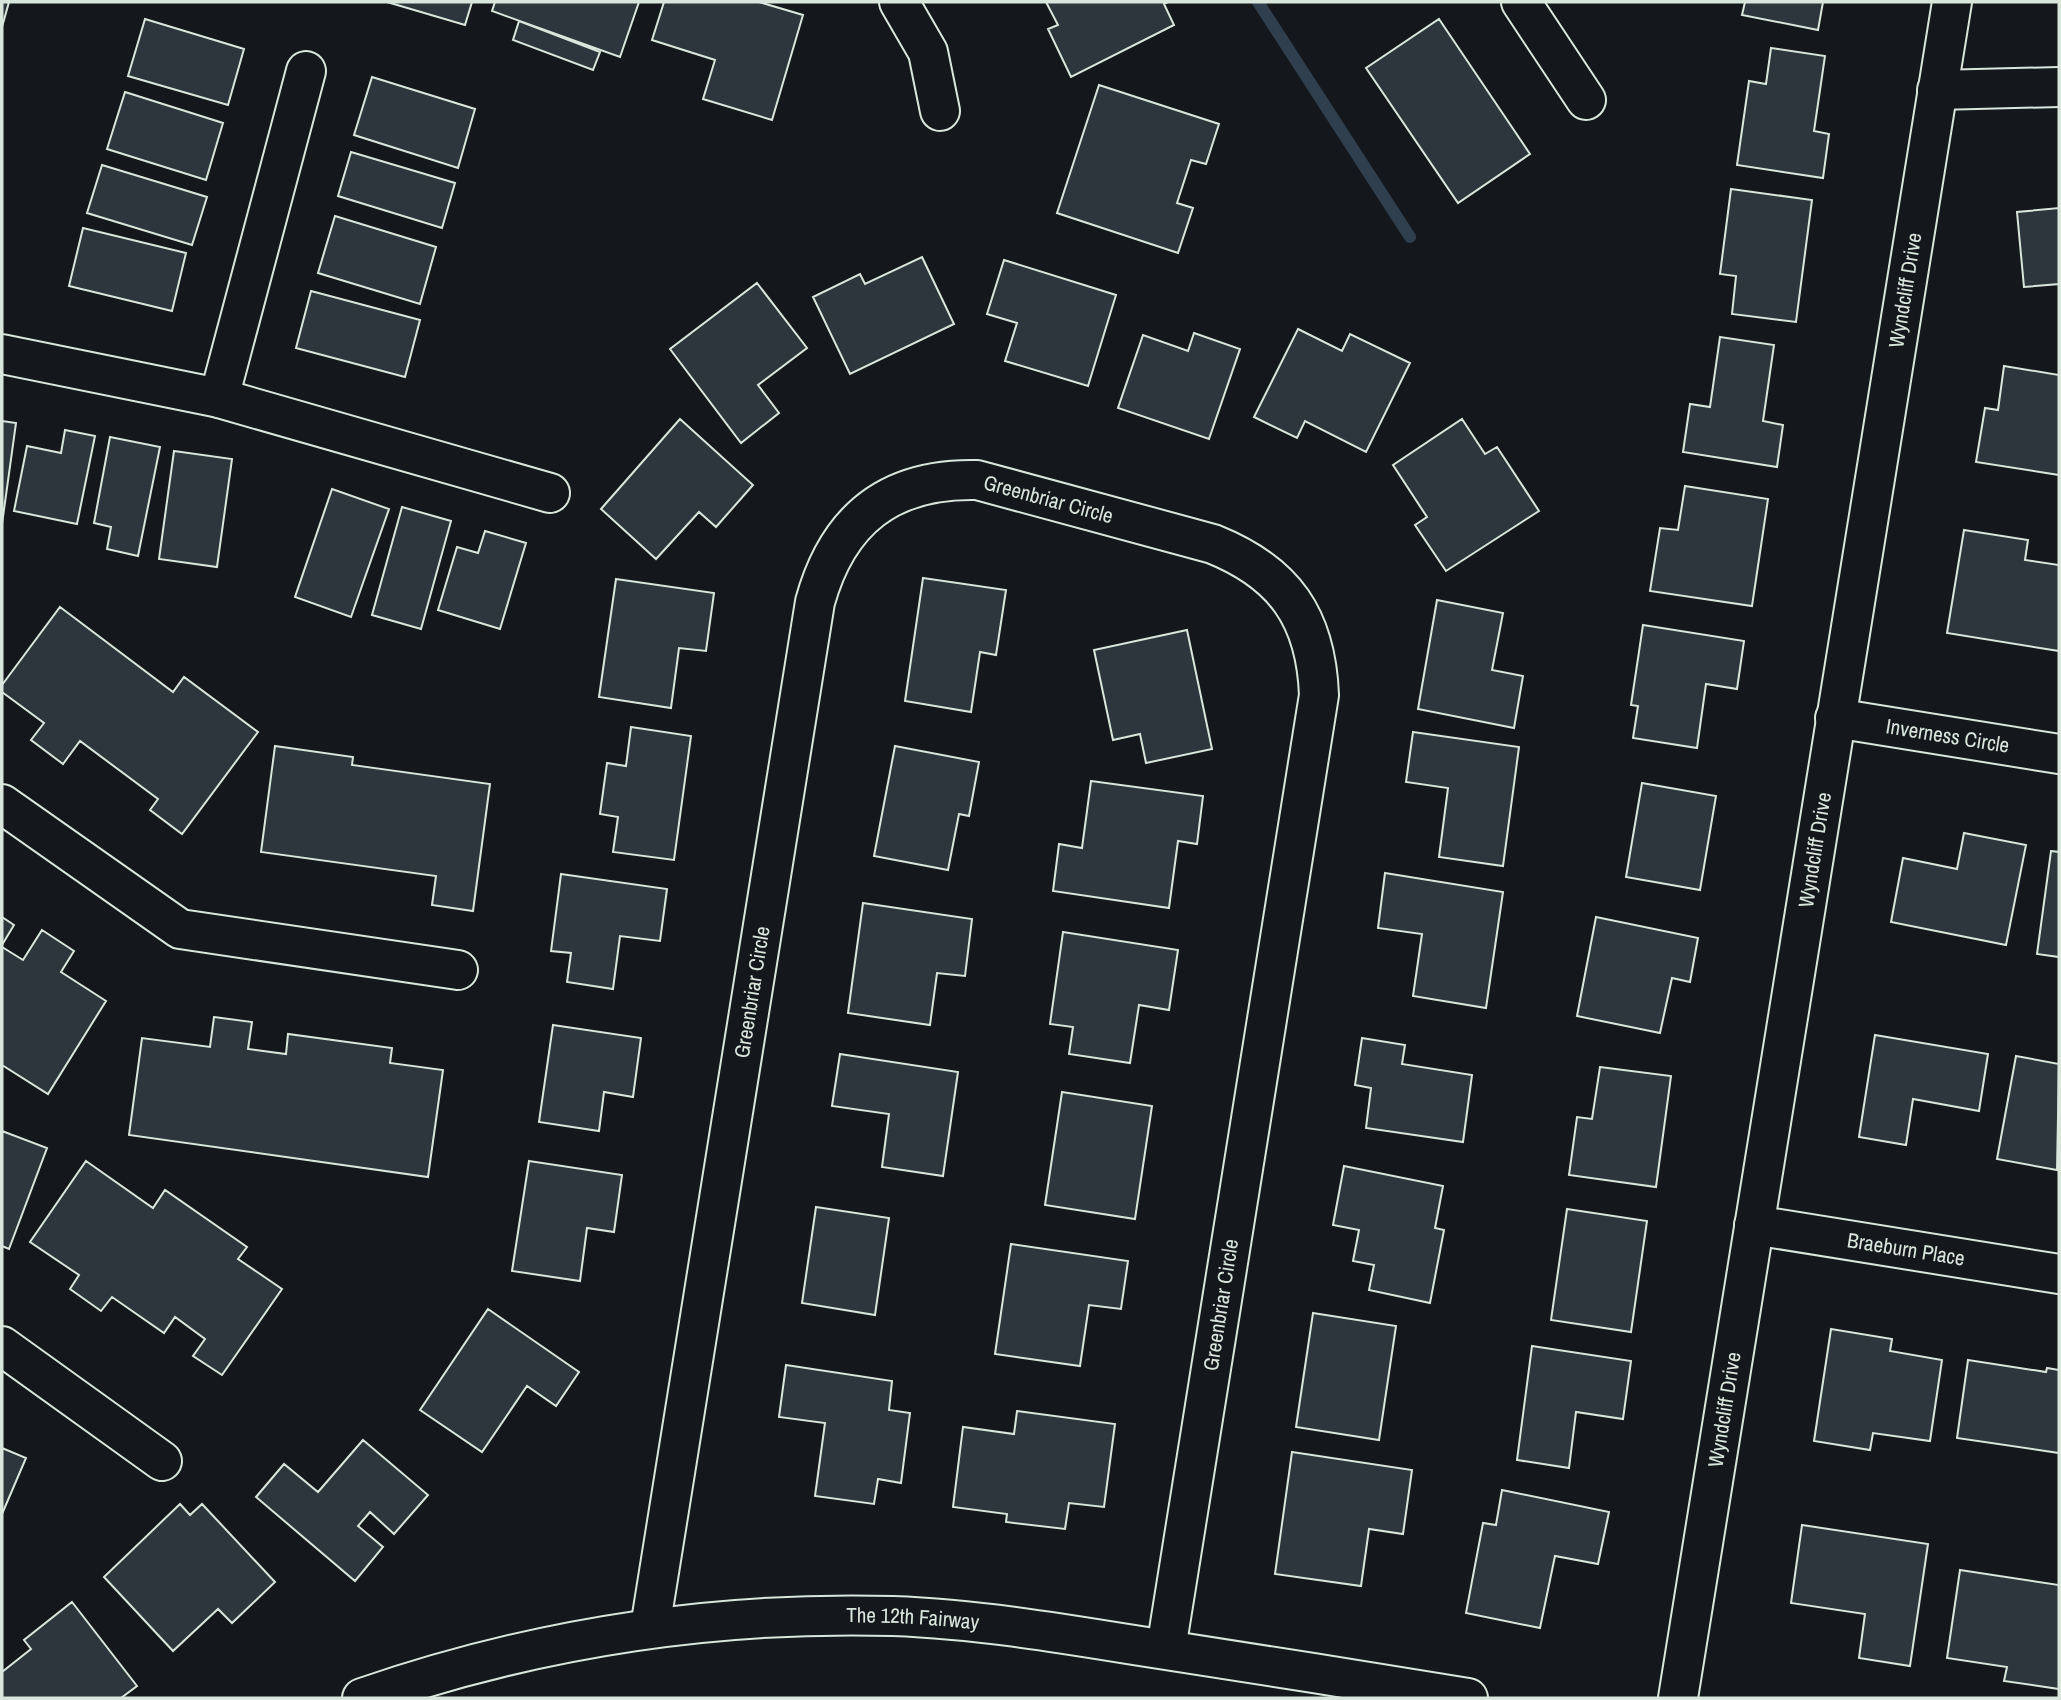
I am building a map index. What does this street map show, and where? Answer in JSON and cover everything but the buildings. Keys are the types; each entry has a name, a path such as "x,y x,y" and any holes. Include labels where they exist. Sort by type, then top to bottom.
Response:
{"street":[{"path":"900,2 928,52 940,111"},
{"path":"1521,2 1586,100"},
{"name":"Wyndcliff Drive","path":"1678,1698 1952,2"},
{"path":"219,398 306,71"},
{"path":"1937,90 2059,87"},
{"path":"2,354 219,398 550,493"},
{"name":"Greenbriar Circle","path":"650,1628 815,602 823,574 835,549 852,527 872,508 896,494 922,484 949,479 976,480 1213,544 1238,555 1262,569 1291,599 1311,636 1318,663 1319,695 1166,1650"},
{"name":"Inverness Circle","path":"1835,718 2059,754"},
{"path":"2,804 180,929 458,970"},
{"name":"Braeburn Place","path":"1754,1224 2059,1274"},
{"path":"2,1346 162,1461"},
{"name":"The 12th Fairway","path":"362,1698 423,1677 536,1648 650,1628 749,1618 894,1616 1009,1625 1468,1698"}],"waterway":[{"path":"1258,2 1410,237"}]}
